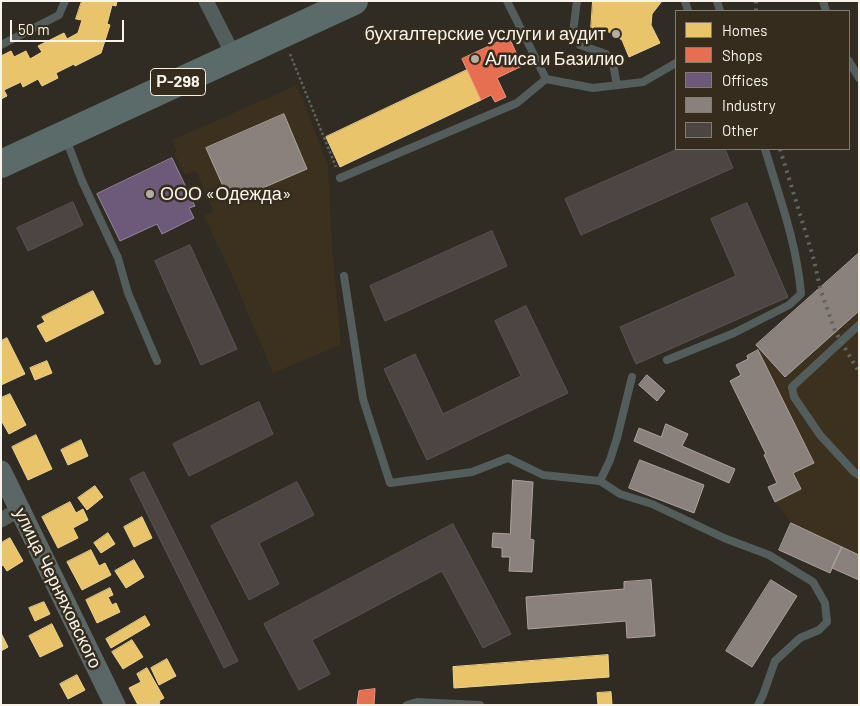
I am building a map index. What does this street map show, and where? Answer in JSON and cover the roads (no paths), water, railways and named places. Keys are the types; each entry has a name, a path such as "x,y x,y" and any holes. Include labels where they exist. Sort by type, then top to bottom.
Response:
{"highway":[{"name":"Р-298","path":"1,164 354,1"}],"street":[{"path":"206,1 234,56"},
{"name":"улица Черняховского","path":"1,471 115,705"},
{"path":"1,520 20,509"}],"lane":[{"path":"1,45 59,14 65,1"},
{"path":"508,1 546,79"},
{"path":"577,1 573,32 580,45 606,54 614,64 617,85"},
{"path":"850,63 859,78"},
{"path":"340,178 517,102 546,79 593,88 643,82 675,64"},
{"path":"64,134 82,181 118,258 128,294 156,361"},
{"path":"667,360 734,333 789,305 801,294 800,275 795,252 765,150"},
{"path":"344,276 363,399 390,483 472,472 508,458 543,475 600,481 620,494 652,504 724,538 769,554 813,582 825,603 827,622 819,630 800,638 776,661 758,705"},
{"path":"859,325 792,387 794,397 820,435 859,475"},
{"path":"600,481 610,460 617,438 632,377"},
{"path":"407,705 417,702 480,705"}],"railway":[{"path":"756,1 756,10"},
{"path":"780,150 814,260 820,288 835,331 859,372"}],"place":[{"name":"бухгалтерские услуги и аудит","path":"616,34"},
{"name":"Алиса и Базилио","path":"475,59"},
{"name":"ООО «Одежда»","path":"150,194"}]}
